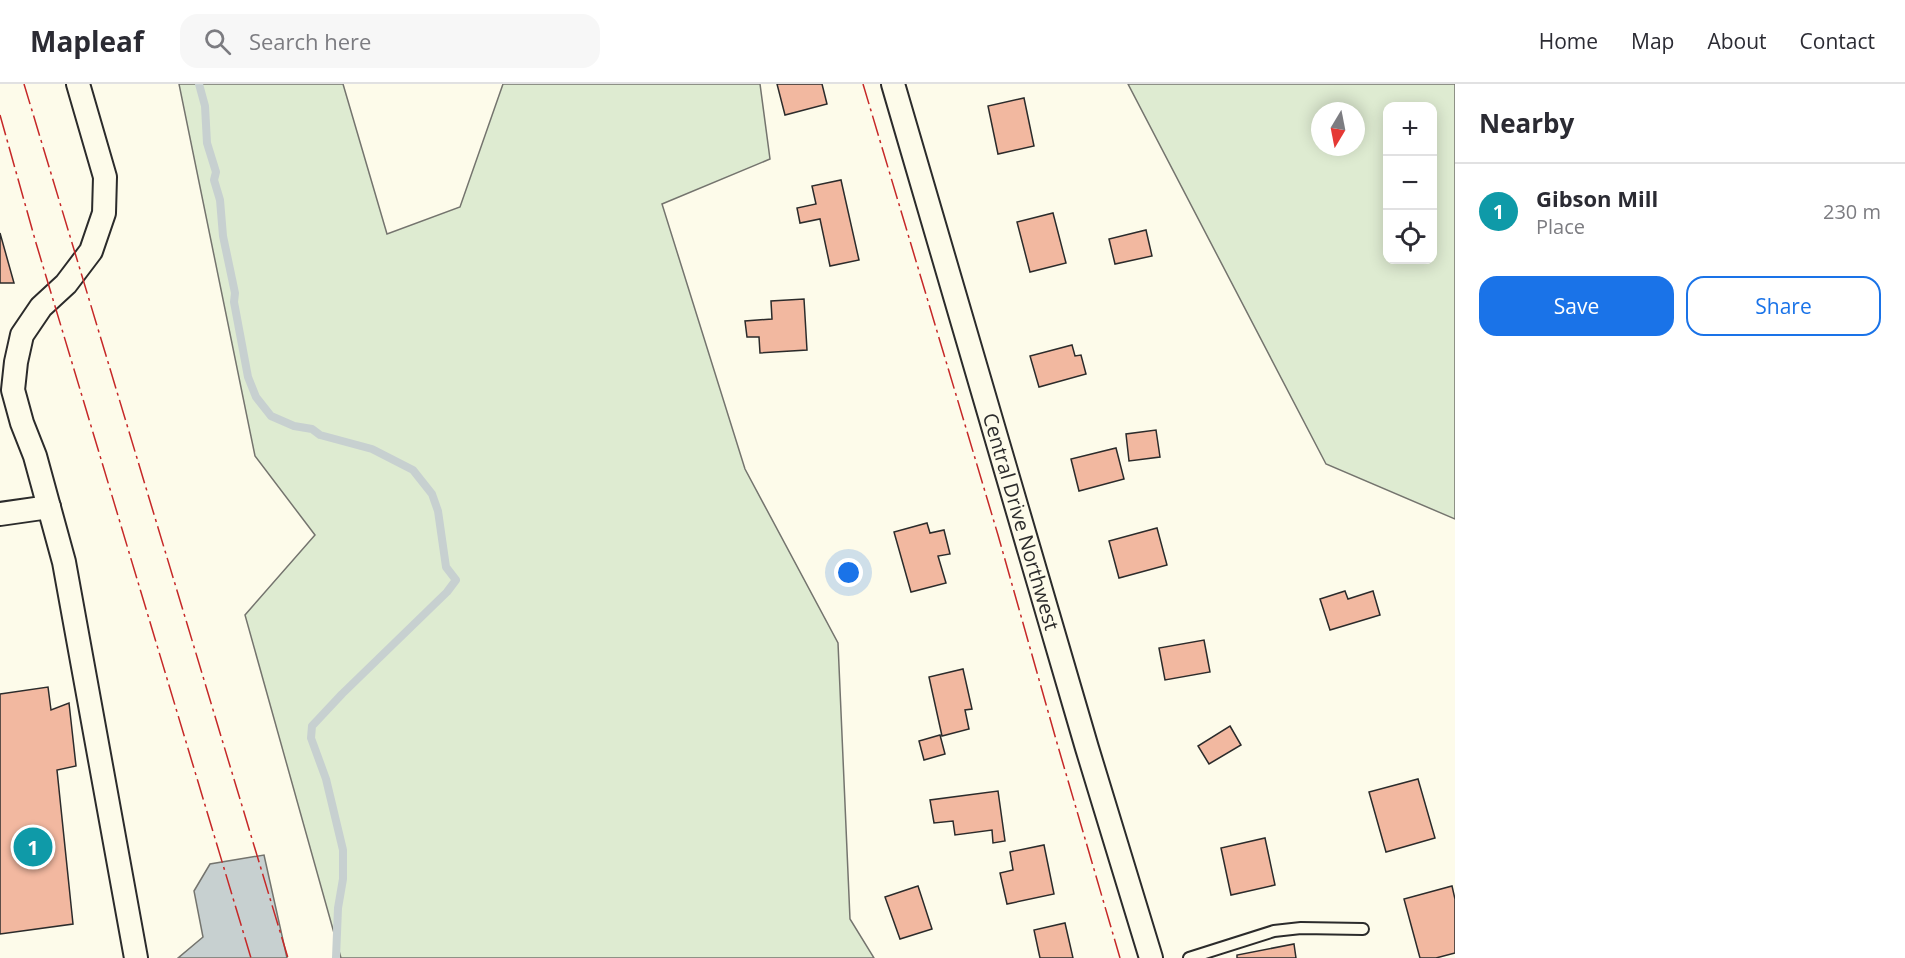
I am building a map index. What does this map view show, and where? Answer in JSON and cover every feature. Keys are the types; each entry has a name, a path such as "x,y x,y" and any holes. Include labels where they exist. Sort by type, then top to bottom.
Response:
{"street":[{"path":"78,84 105,177 104,213 91,251 66,284 41,307 22,334 15,362 13,390 22,423 35,456 64,562 136,958"},
{"name":"Central Drive Northwest","path":"894,84 1087,748 1151,958"},
{"path":"0,514 49,507"}],"lane":[{"path":"1189,958 1275,931 1301,928 1363,929"}],"green space":[{"path":"179,84 343,84 387,234 460,207 503,84 760,84 770,159 662,204 745,469 838,643 850,919 874,958 341,958 245,615 315,535 255,456"},
{"path":"1128,84 1455,84 1455,519 1326,464"}],"shaded area":[{"path":"264,855 287,958 178,958 203,937 194,891 210,864"}],"building":[{"path":"777,84 822,84 827,104 785,115"},
{"path":"1024,98 1034,146 998,154 988,106"},
{"path":"841,180 859,260 830,266 820,219 800,223 797,208 816,204 812,186"},
{"path":"1053,213 1066,263 1030,272 1017,222"},
{"path":"1146,230 1152,256 1115,264 1109,239"},
{"path":"0,233 14,283 0,283"},
{"path":"804,299 807,350 760,353 759,337 747,337 745,321 772,319 771,301"},
{"path":"1072,345 1075,356 1081,355 1086,374 1039,387 1030,356"},
{"path":"1156,430 1160,457 1129,461 1126,434"},
{"path":"1116,448 1124,479 1079,491 1071,459"},
{"path":"927,523 930,533 944,530 950,554 938,556 946,583 911,592 894,532"},
{"path":"1157,528 1167,565 1119,578 1109,541"},
{"path":"1345,591 1348,599 1373,591 1380,615 1330,630 1320,599"},
{"path":"1204,640 1210,672 1165,680 1159,648"},
{"path":"963,669 972,709 965,710 969,729 942,736 929,677"},
{"path":"48,687 51,710 69,703 76,766 57,770 73,924 0,934 0,694"},
{"path":"1230,726 1241,745 1209,764 1198,746"},
{"path":"940,735 945,754 924,760 919,741"},
{"path":"1418,779 1435,838 1386,852 1369,792"},
{"path":"998,791 1005,841 993,843 992,830 955,835 953,821 934,823 930,800"},
{"path":"1265,838 1275,885 1231,895 1221,848"},
{"path":"1044,845 1054,894 1007,904 1000,873 1013,870 1010,852"},
{"path":"918,886 932,929 900,939 885,897"},
{"path":"1452,886 1455,899 1455,953 1436,958 1420,958 1404,899"},
{"path":"1065,923 1073,958 1040,958 1034,930"},
{"path":"1294,944 1296,958 1237,958 1237,955"}],"waterway":[{"path":"199,84 205,106 207,143 216,172 214,180 220,200 223,236 235,293 234,302 248,377 256,397 271,416 294,426 312,429 320,435 372,449 413,470 432,494 438,511 446,567 456,580 447,592 312,726 311,738 326,779 343,850 343,879 338,908 336,958"}],"power":[{"path":"24,84 288,958"},
{"path":"863,84 998,535 1120,958"},
{"path":"0,115 36,243 251,958"}],"place":[{"name":"Gibson Mill","path":"33,847"}]}
